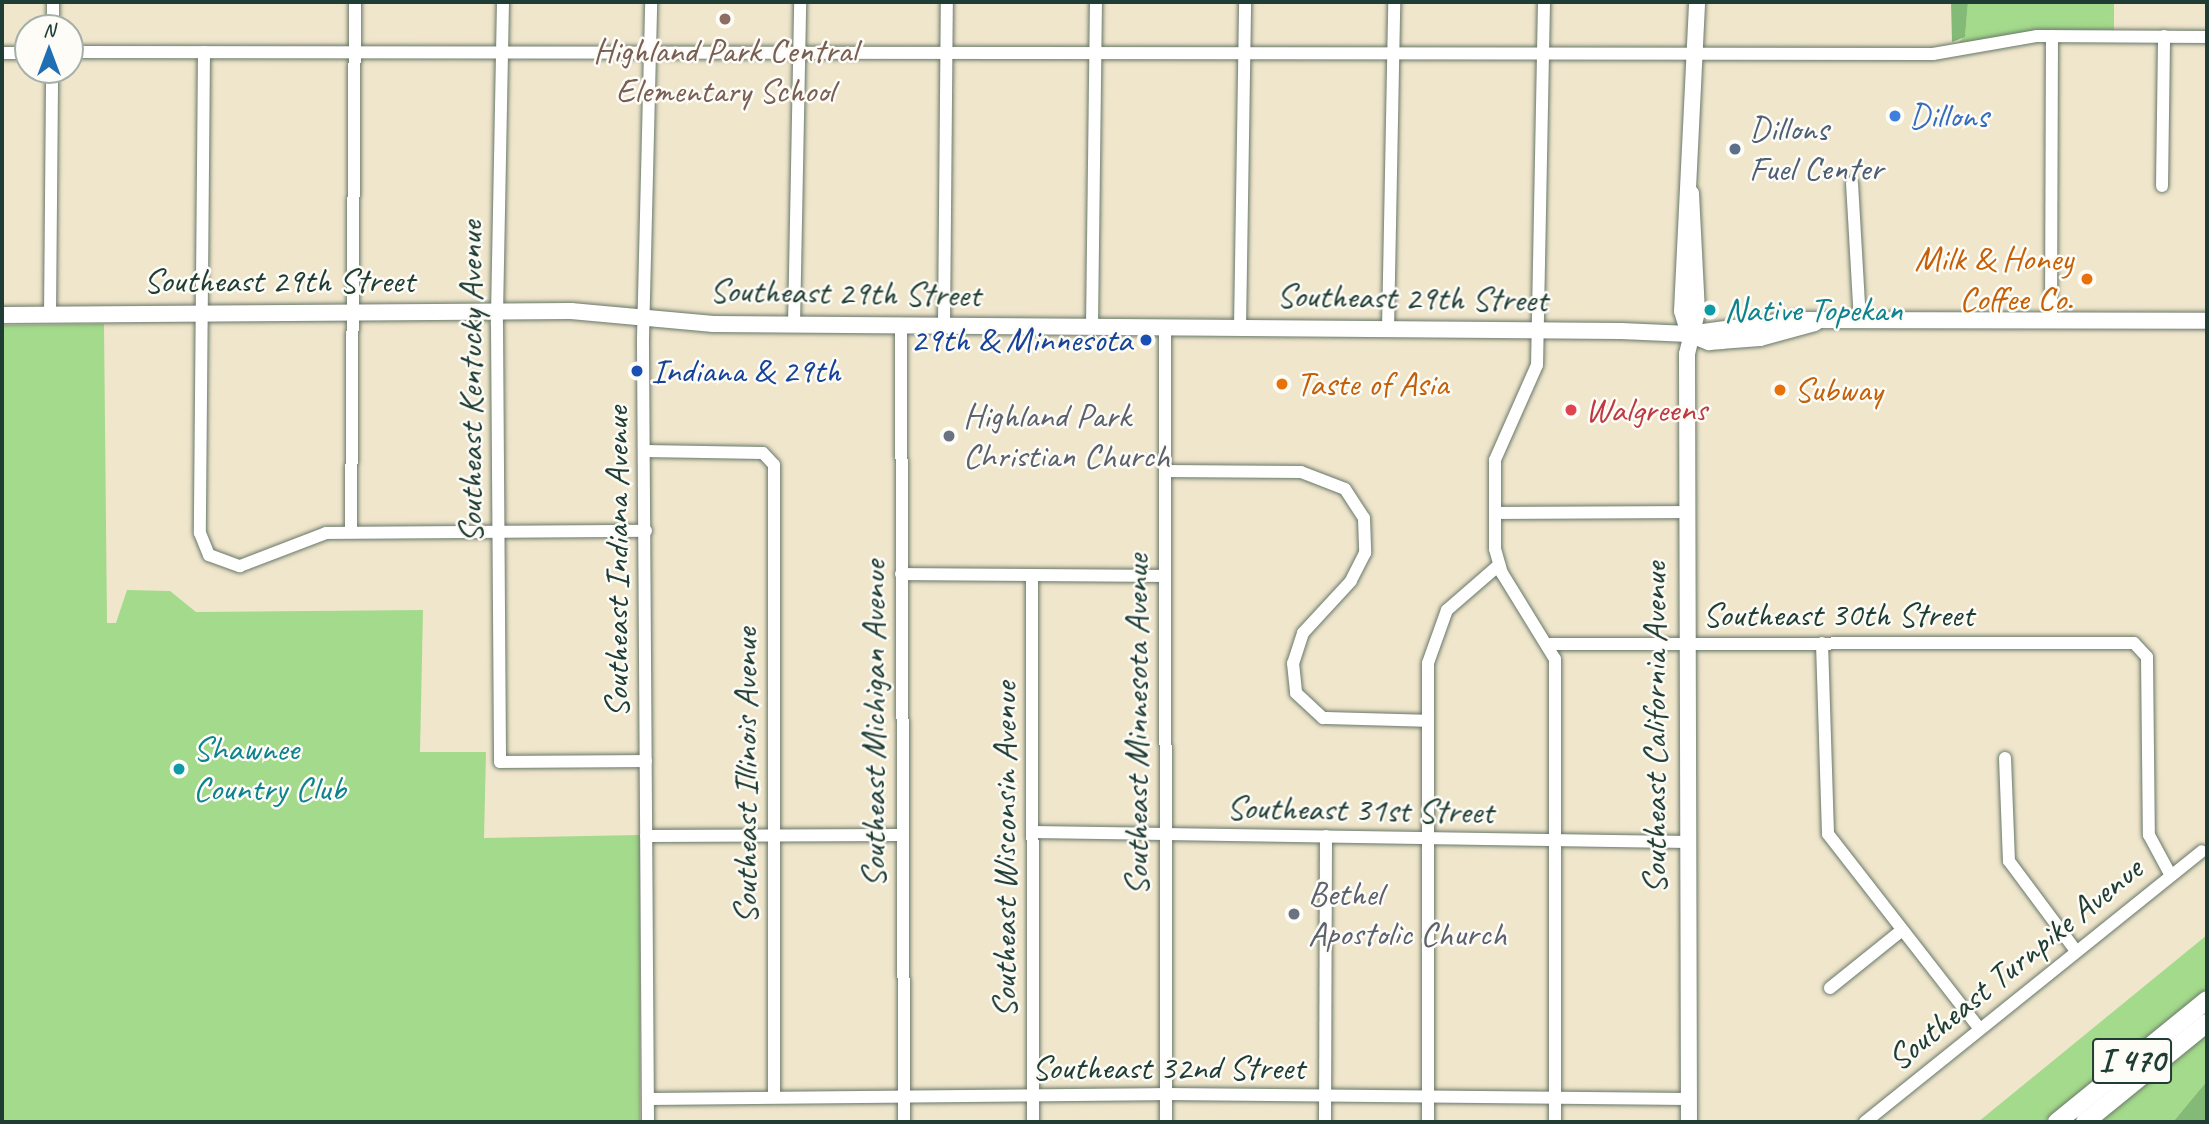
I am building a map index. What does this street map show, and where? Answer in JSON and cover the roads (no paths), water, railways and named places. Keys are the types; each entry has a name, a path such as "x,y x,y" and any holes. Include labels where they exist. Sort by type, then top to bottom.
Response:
{"highway":[{"name":"I 470","path":"2057,1122 2207,1000"},
{"name":"I 470","path":"2085,1122 2207,1023"}],"main road":[{"name":"Southeast California Avenue","path":"1689,1122 1686,512 1689,334 1698,312 1692,193 1697,2"},
{"name":"Southeast 29th Street","path":"2,315 498,312 794,325 1538,330 1689,334 1709,342 1744,340 1815,323 2207,321"}],"street":[{"path":"351,532 349,312 355,2"},
{"name":"Southeast Kentucky Avenue","path":"503,2 498,312 500,762 646,761"},
{"name":"Southeast Indiana Avenue","path":"648,1122 645,451 651,2"},
{"path":"794,325 800,2"},
{"path":"944,327 947,2"},
{"path":"1091,327 1096,2"},
{"path":"1240,328 1245,2"},
{"path":"1388,329 1394,2"},
{"path":"1544,2 1538,330 1532,385 1496,460 1495,513 1499,565 1550,644 1555,840 1556,1122"},
{"path":"2051,321 2052,36"},
{"path":"84,52 1095,50 1393,54 1960,53 2052,36 2207,37"},
{"path":"2162,186 2164,36"},
{"path":"204,52 200,533 212,558 240,566 308,536 351,532 646,531"},
{"path":"50,315 52,84"},
{"path":"1852,183 1860,322"},
{"name":"Southeast Michigan Avenue","path":"901,326 904,1122"},
{"name":"Southeast Minnesota Avenue","path":"1165,328 1166,1122"},
{"name":"Southeast Illinois Avenue","path":"645,451 770,456 774,1097"},
{"path":"1165,471 1301,471 1345,489 1364,518 1365,553 1351,581 1303,633 1293,663 1296,693 1323,718 1428,722"},
{"path":"1495,513 1686,512"},
{"path":"1428,1122 1429,663 1441,621 1458,596 1499,565"},
{"path":"901,574 1165,576"},
{"name":"Southeast Wisconsin Avenue","path":"1032,577 1034,1122"},
{"path":"1822,643 1825,822 1838,853 1980,1029"},
{"name":"Southeast 30th Street","path":"1550,644 2125,643 2146,654 2147,823 2170,874"},
{"path":"2005,758 2009,861 2076,951"},
{"name":"Southeast 31st Street","path":"1033,832 1687,842"},
{"path":"646,836 902,835"},
{"path":"1325,1122 1326,836"},
{"name":"Southeast Turnpike Avenue","path":"1864,1122 2202,851"},
{"path":"1830,988 1901,930"},
{"name":"Southeast 32nd Street","path":"648,1099 1166,1094 1688,1099"}],"place":[{"name":"Highland Park Central Elementary School","path":"725,19"},
{"name":"Dillons","path":"1895,116"},
{"name":"Dillons Fuel Center","path":"1735,149"},
{"name":"Milk & Honey Coffee Co.","path":"2087,279"},
{"name":"Native Topekan","path":"1710,310"},
{"name":"29th & Minnesota","path":"1146,340"},
{"name":"Indiana & 29th","path":"637,371"},
{"name":"Taste of Asia","path":"1282,384"},
{"name":"Subway","path":"1780,390"},
{"name":"Walgreens","path":"1571,410"},
{"name":"Highland Park Christian Church","path":"949,436"},
{"name":"Shawnee Country Club","path":"179,769"},
{"name":"Bethel Apostolic Church","path":"1294,914"}]}
